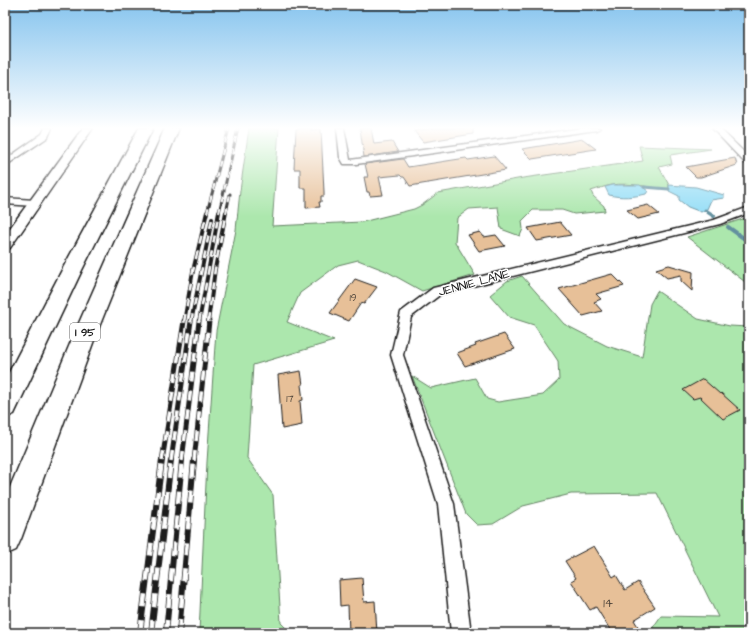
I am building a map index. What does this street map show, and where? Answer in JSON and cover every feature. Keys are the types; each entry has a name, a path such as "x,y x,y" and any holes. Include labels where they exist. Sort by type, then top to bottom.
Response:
{"highway":[{"path":"5,406 72,270 130,158"},
{"name":"I 95","path":"5,539 100,296 159,158"}],"main road":[{"path":"5,245 67,158"}],"street":[{"path":"5,164 14,158"},
{"path":"344,158 347,162 386,158"},
{"path":"5,201 34,203"},
{"name":"JENNIE LANE","path":"461,633 446,504 397,355 405,315 438,291 717,222 749,210"}],"green space":[{"path":"245,158 277,158 272,226 362,222 414,209 438,193 523,178 643,161 642,158 671,158 672,164 659,167 669,185 669,189 619,184 591,191 593,196 604,206 605,211 574,214 562,210 533,210 522,221 523,229 520,236 501,229 498,207 469,209 457,218 455,242 475,275 422,291 386,271 358,260 338,265 300,293 287,322 334,341 253,365 247,458 273,495 281,623 291,633 199,633 207,462 216,331 236,230"},
{"path":"749,217 749,285 687,237"},
{"path":"522,276 564,324 607,346 642,357 650,304 657,291 698,319 730,326 748,327 749,324 749,633 649,633 661,616 718,617 657,493 571,494 523,506 493,524 477,525 466,514 412,376 431,388 475,378 487,399 498,402 543,395 559,380 558,361 534,325 509,317 490,295 507,281"}],"water":[{"path":"613,185 640,185 648,191 646,194 618,197 609,195 605,187"},
{"path":"669,185 696,187 724,195 724,198 711,200 707,209 701,212 688,207 679,200 679,196 669,191"}],"building":[{"path":"295,158 322,158 324,196 321,196 321,202 319,202 320,207 306,208 306,188 300,188 300,169 294,169"},
{"path":"466,158 468,160 496,158 506,170 410,186 404,177 400,175 379,177 383,195 370,196 369,192 367,192 364,177 368,177 365,164 403,159 408,167"},
{"path":"735,158 737,165 701,177 696,177 686,167"},
{"path":"648,205 659,214 638,219 627,210"},
{"path":"560,222 571,235 537,241 528,228"},
{"path":"480,232 484,237 496,235 505,246 479,251 468,235"},
{"path":"669,265 693,272 692,291 681,281 681,275 667,278 656,269"},
{"path":"612,274 624,286 596,294 601,299 594,302 602,311 583,316 559,289"},
{"path":"355,279 377,287 364,304 361,303 349,321 330,313"},
{"path":"504,334 515,349 465,366 457,353 476,346 475,344"},
{"path":"301,371 303,385 301,385 303,400 300,401 302,425 282,429 278,375"},
{"path":"703,379 740,410 723,419 700,397 693,399 683,390"},
{"path":"594,546 613,577 616,575 625,590 638,582 655,607 634,620 642,633 612,633 596,607 590,610 571,581 576,578 565,561"},
{"path":"362,578 364,602 375,601 377,633 349,633 348,605 340,606 339,580"}],"waterway":[{"path":"644,187 669,189"},
{"path":"705,210 710,213"},
{"path":"708,212 714,216"},
{"path":"728,227 749,242"}],"railway":[{"path":"207,213 221,158"},
{"path":"219,213 231,158"},
{"path":"226,213 230,194"},
{"path":"184,322 193,271 207,212"},
{"path":"199,322 219,212"},
{"path":"208,322 215,269 226,212"},
{"path":"191,322 212,219"},
{"path":"162,461 184,321"},
{"path":"171,461 191,321"},
{"path":"182,461 199,321"},
{"path":"194,461 209,321"},
{"path":"140,633 162,460"},
{"path":"151,633 171,460"},
{"path":"166,633 182,460"},
{"path":"179,633 194,460"}]}
